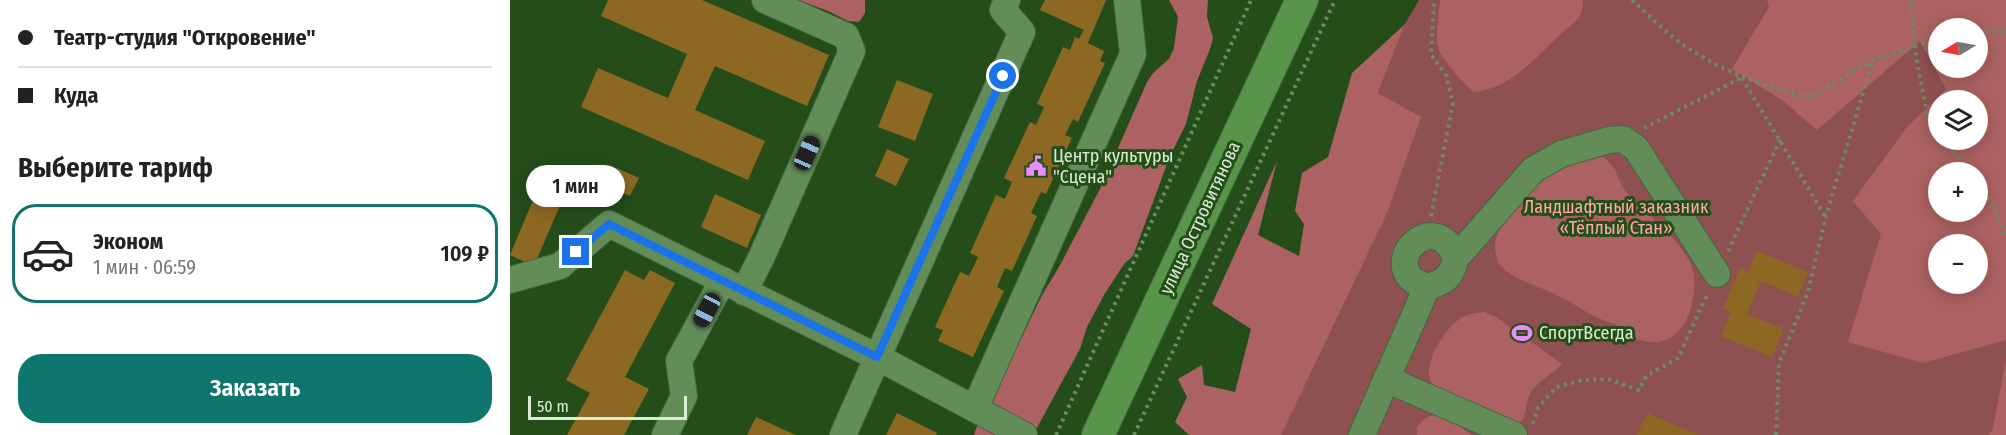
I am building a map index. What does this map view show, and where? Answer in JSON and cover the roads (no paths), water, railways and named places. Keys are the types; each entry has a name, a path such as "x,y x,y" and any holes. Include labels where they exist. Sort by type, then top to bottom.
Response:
{"main road":[{"name":"улица Островитянова","path":"1098,435 1302,0"}],"lane":[{"path":"665,435 684,396 679,361 734,286 762,256 852,51 846,36 765,0"},
{"path":"843,435 1022,33 1003,10 1007,0"},
{"path":"975,408 1133,54 1127,0"},
{"path":"1456,258 1452,247 1444,239 1433,236 1420,238 1411,244 1406,255 1407,270 1415,281 1427,287 1441,283 1452,273 1456,258 1533,170 1561,154 1609,140 1623,140 1636,148 1717,274"},
{"path":"510,280 560,266 609,224 877,357 1024,435"},
{"path":"1362,435 1427,287"},
{"path":"1386,379 1523,430"}],"place":[{"name":"Центр культуры \"Сцена\"","path":"1036,166"},
{"name":"СпортВсегда","path":"1522,333"}],"park label":[{"name":"Ландшафтный заказник «Тёплый Стан»","path":"1616,217"}]}
